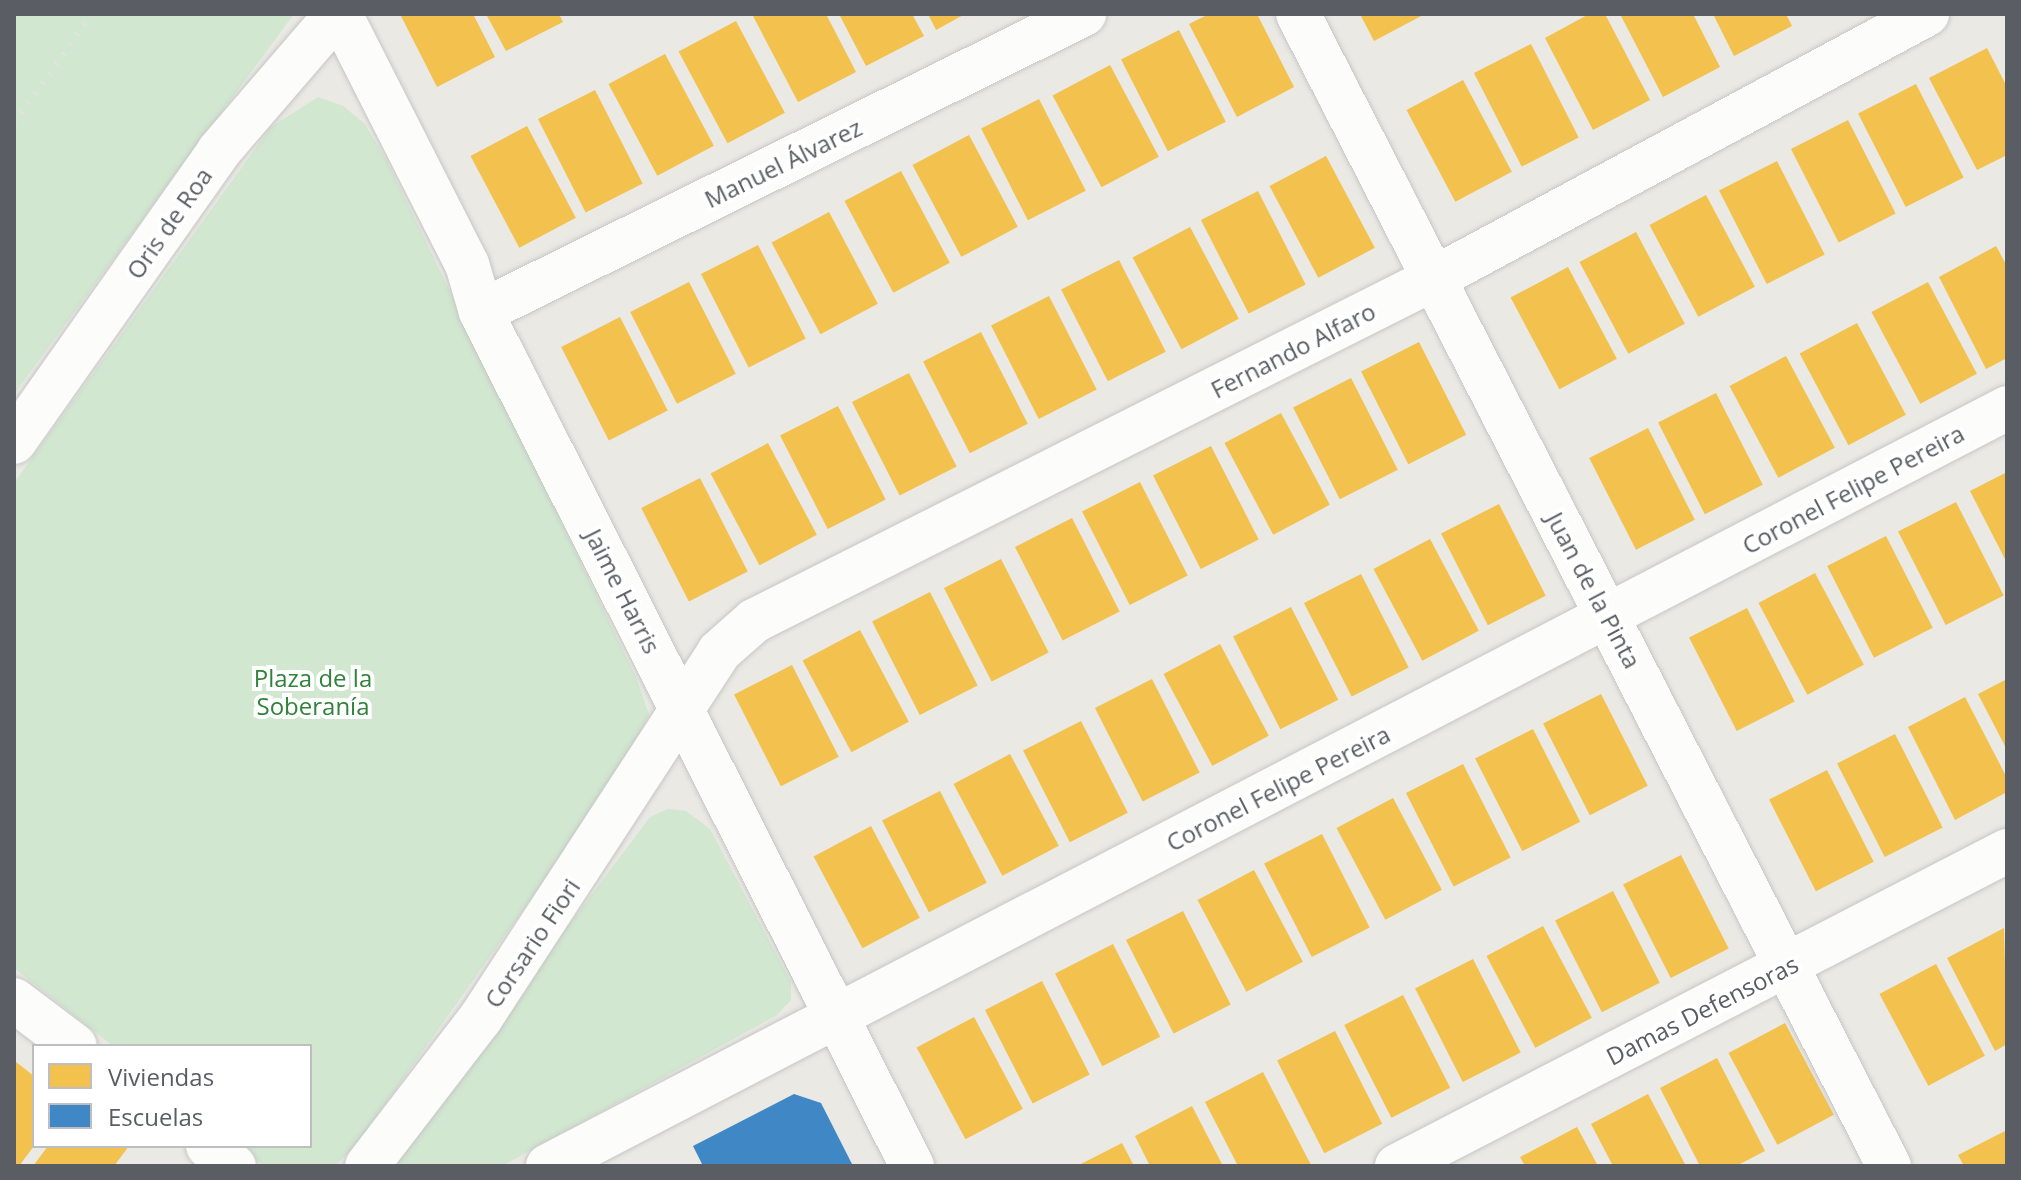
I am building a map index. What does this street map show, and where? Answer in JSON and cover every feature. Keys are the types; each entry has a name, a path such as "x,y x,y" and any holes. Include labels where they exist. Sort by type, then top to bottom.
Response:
{"street":[{"name":"Jaime Harris","path":"338,14 467,264 481,312 683,710 834,1018 912,1166"},
{"name":"Oris de Roa","path":"14,442 219,151 338,14"},
{"name":"Manuel Álvarez","path":"481,312 1084,14"},
{"name":"Juan de la Pinta","path":"1298,14 1431,280 1608,616 1889,1166"},
{"name":"Fernando Alfaro","path":"683,710 719,652 754,621 1431,280 1927,14"},
{"name":"Coronel Felipe Pereira","path":"548,1166 2007,408"},
{"name":"Corsario Fiori","path":"367,1166 480,1019 683,710"},
{"name":"Damas Defensoras","path":"1397,1166 2007,851"},
{"path":"14,1000 72,1044"},
{"path":"211,1148 234,1166"}],"green space":[{"path":"14,14 294,14 14,394"},
{"name":"Plaza de la Soberanía","path":"318,97 343,106 364,123 386,159 636,677 649,714 631,758 356,1145 335,1166 264,1166 242,1148 312,1148 312,1044 110,1044 14,968 14,483 271,127"},
{"path":"668,809 686,811 710,829 791,982 791,1000 777,1015 502,1166 388,1166 650,817"}],"building: Viviendas":[{"path":"400,14 473,14 495,57 437,87"},
{"path":"486,14 559,14 563,22 506,51"},
{"path":"752,14 826,14 856,72 798,102"},
{"path":"839,14 912,14 924,36 866,66"},
{"path":"928,14 965,14 936,30"},
{"path":"1209,14 1257,14 1294,87 1237,117 1189,24"},
{"path":"1360,14 1425,14 1374,41"},
{"path":"1589,14 1605,14 1650,100 1593,130 1545,38"},
{"path":"1620,14 1693,14 1720,67 1663,97"},
{"path":"1713,14 1786,14 1792,26 1734,56"},
{"path":"736,21 785,113 727,143 679,52"},
{"path":"1179,30 1226,122 1168,151 1121,60"},
{"path":"1531,44 1579,138 1522,167 1474,73"},
{"path":"1987,48 2007,87 2007,155 1977,170 1929,78"},
{"path":"665,54 714,146 657,176 608,84"},
{"path":"1110,65 1159,157 1101,187 1053,96"},
{"path":"1463,80 1512,172 1455,202 1406,110"},
{"path":"1916,84 1964,178 1906,207 1858,114"},
{"path":"595,90 643,184 586,213 538,119"},
{"path":"1039,99 1086,191 1028,220 981,129"},
{"path":"1848,120 1896,214 1839,243 1791,149"},
{"path":"527,126 576,218 519,248 470,156"},
{"path":"969,135 1018,227 961,257 912,165"},
{"path":"1326,156 1375,248 1318,278 1269,186"},
{"path":"1777,161 1825,255 1767,284 1719,191"},
{"path":"901,171 950,263 893,293 844,201"},
{"path":"1258,191 1306,285 1249,314 1201,220"},
{"path":"1706,195 1755,287 1698,317 1649,225"},
{"path":"829,212 878,304 820,334 772,243"},
{"path":"1190,227 1239,319 1181,349 1133,258"},
{"path":"1636,232 1685,324 1628,354 1579,262"},
{"path":"758,245 806,339 749,368 701,274"},
{"path":"1996,246 2007,266 2007,358 1986,369 1939,277"},
{"path":"1119,260 1166,352 1108,381 1061,290"},
{"path":"1568,267 1617,359 1559,389 1511,298"},
{"path":"689,282 736,374 677,404 630,312"},
{"path":"1928,282 1977,374 1920,404 1871,312"},
{"path":"1049,296 1097,390 1039,419 991,326"},
{"path":"620,317 668,411 609,441 561,347"},
{"path":"1857,323 1906,415 1848,445 1800,354"},
{"path":"981,332 1028,424 970,453 923,362"},
{"path":"1419,342 1466,435 1408,464 1361,372"},
{"path":"1786,356 1835,448 1778,478 1729,386"},
{"path":"909,373 957,467 900,496 852,402"},
{"path":"1351,378 1398,470 1340,499 1293,408"},
{"path":"1716,393 1763,485 1705,514 1658,423"},
{"path":"838,406 886,500 828,529 780,436"},
{"path":"1281,413 1330,505 1273,535 1224,443"},
{"path":"1648,428 1695,520 1636,550 1589,458"},
{"path":"768,443 817,535 759,565 711,474"},
{"path":"1211,446 1259,540 1201,569 1153,476"},
{"path":"2007,472 2007,563 1970,491"},
{"path":"700,478 748,572 689,602 641,508"},
{"path":"1140,482 1188,576 1130,605 1082,512"},
{"path":"1956,502 2004,596 1946,625 1898,532"},
{"path":"1499,504 1546,596 1488,625 1441,534"},
{"path":"1072,518 1120,612 1063,641 1015,547"},
{"path":"1886,536 1933,628 1874,658 1827,566"},
{"path":"1430,539 1479,631 1422,661 1373,569"},
{"path":"1001,559 1049,653 992,682 944,588"},
{"path":"1815,573 1864,665 1807,695 1758,603"},
{"path":"1361,574 1409,668 1352,697 1304,603"},
{"path":"930,592 978,686 920,715 872,622"},
{"path":"1291,607 1338,700 1280,729 1233,637"},
{"path":"1747,608 1795,702 1737,731 1689,638"},
{"path":"860,630 909,722 851,752 803,661"},
{"path":"1220,644 1269,736 1212,766 1163,674"},
{"path":"792,665 839,757 781,786 734,695"},
{"path":"1152,679 1200,773 1143,802 1095,708"},
{"path":"2007,679 2007,750 1978,694"},
{"path":"1601,694 1648,786 1590,815 1543,724"},
{"path":"1965,697 2007,778 2007,792 1955,820 1908,727"},
{"path":"1081,721 1128,813 1070,842 1023,751"},
{"path":"1533,729 1580,822 1522,851 1475,759"},
{"path":"1895,734 1943,828 1885,857 1837,764"},
{"path":"1010,754 1059,846 1002,876 953,784"},
{"path":"1463,764 1511,858 1454,887 1406,793"},
{"path":"1827,770 1874,862 1816,891 1769,800"},
{"path":"940,791 987,883 929,912 882,821"},
{"path":"1393,798 1442,890 1385,920 1336,828"},
{"path":"871,826 920,918 862,948 814,857"},
{"path":"1322,834 1370,928 1312,957 1264,864"},
{"path":"1681,855 1729,949 1671,978 1623,885"},
{"path":"1254,870 1303,962 1246,992 1197,900"},
{"path":"1613,891 1660,983 1602,1012 1555,921"},
{"path":"1183,911 1231,1005 1174,1034 1126,940"},
{"path":"1543,926 1592,1018 1535,1048 1486,956"},
{"path":"2004,928 2007,1044 1995,1051 1947,958"},
{"path":"1113,944 1160,1037 1102,1066 1055,974"},
{"path":"1473,959 1521,1053 1463,1082 1415,989"},
{"path":"1936,964 1985,1056 1928,1086 1879,994"},
{"path":"1042,981 1090,1075 1033,1104 985,1010"},
{"path":"1403,995 1450,1088 1391,1118 1344,1025"},
{"path":"974,1017 1023,1109 965,1139 917,1048"},
{"path":"1785,1023 1834,1115 1777,1145 1728,1053"},
{"path":"1335,1031 1382,1124 1324,1153 1277,1061"},
{"path":"1717,1058 1765,1151 1736,1166 1700,1166 1660,1088"},
{"path":"16,1062 32,1074 32,1148 19,1166 14,1166"},
{"path":"1263,1072 1311,1165 1238,1166 1205,1102"},
{"path":"1648,1094 1686,1166 1613,1166 1591,1124"},
{"path":"1192,1106 1223,1166 1150,1166 1135,1136"},
{"path":"1577,1127 1598,1166 1525,1166 1520,1157"},
{"path":"2007,1130 2007,1166 1964,1166 1958,1155"},
{"path":"1122,1143 1134,1166 1077,1166"},
{"path":"46,1148 128,1148 114,1166 33,1166"}],"building: Escuelas":[{"path":"794,1094 821,1103 853,1166 703,1166 693,1146"}],"railway":[{"path":"14,123 92,14"}]}
